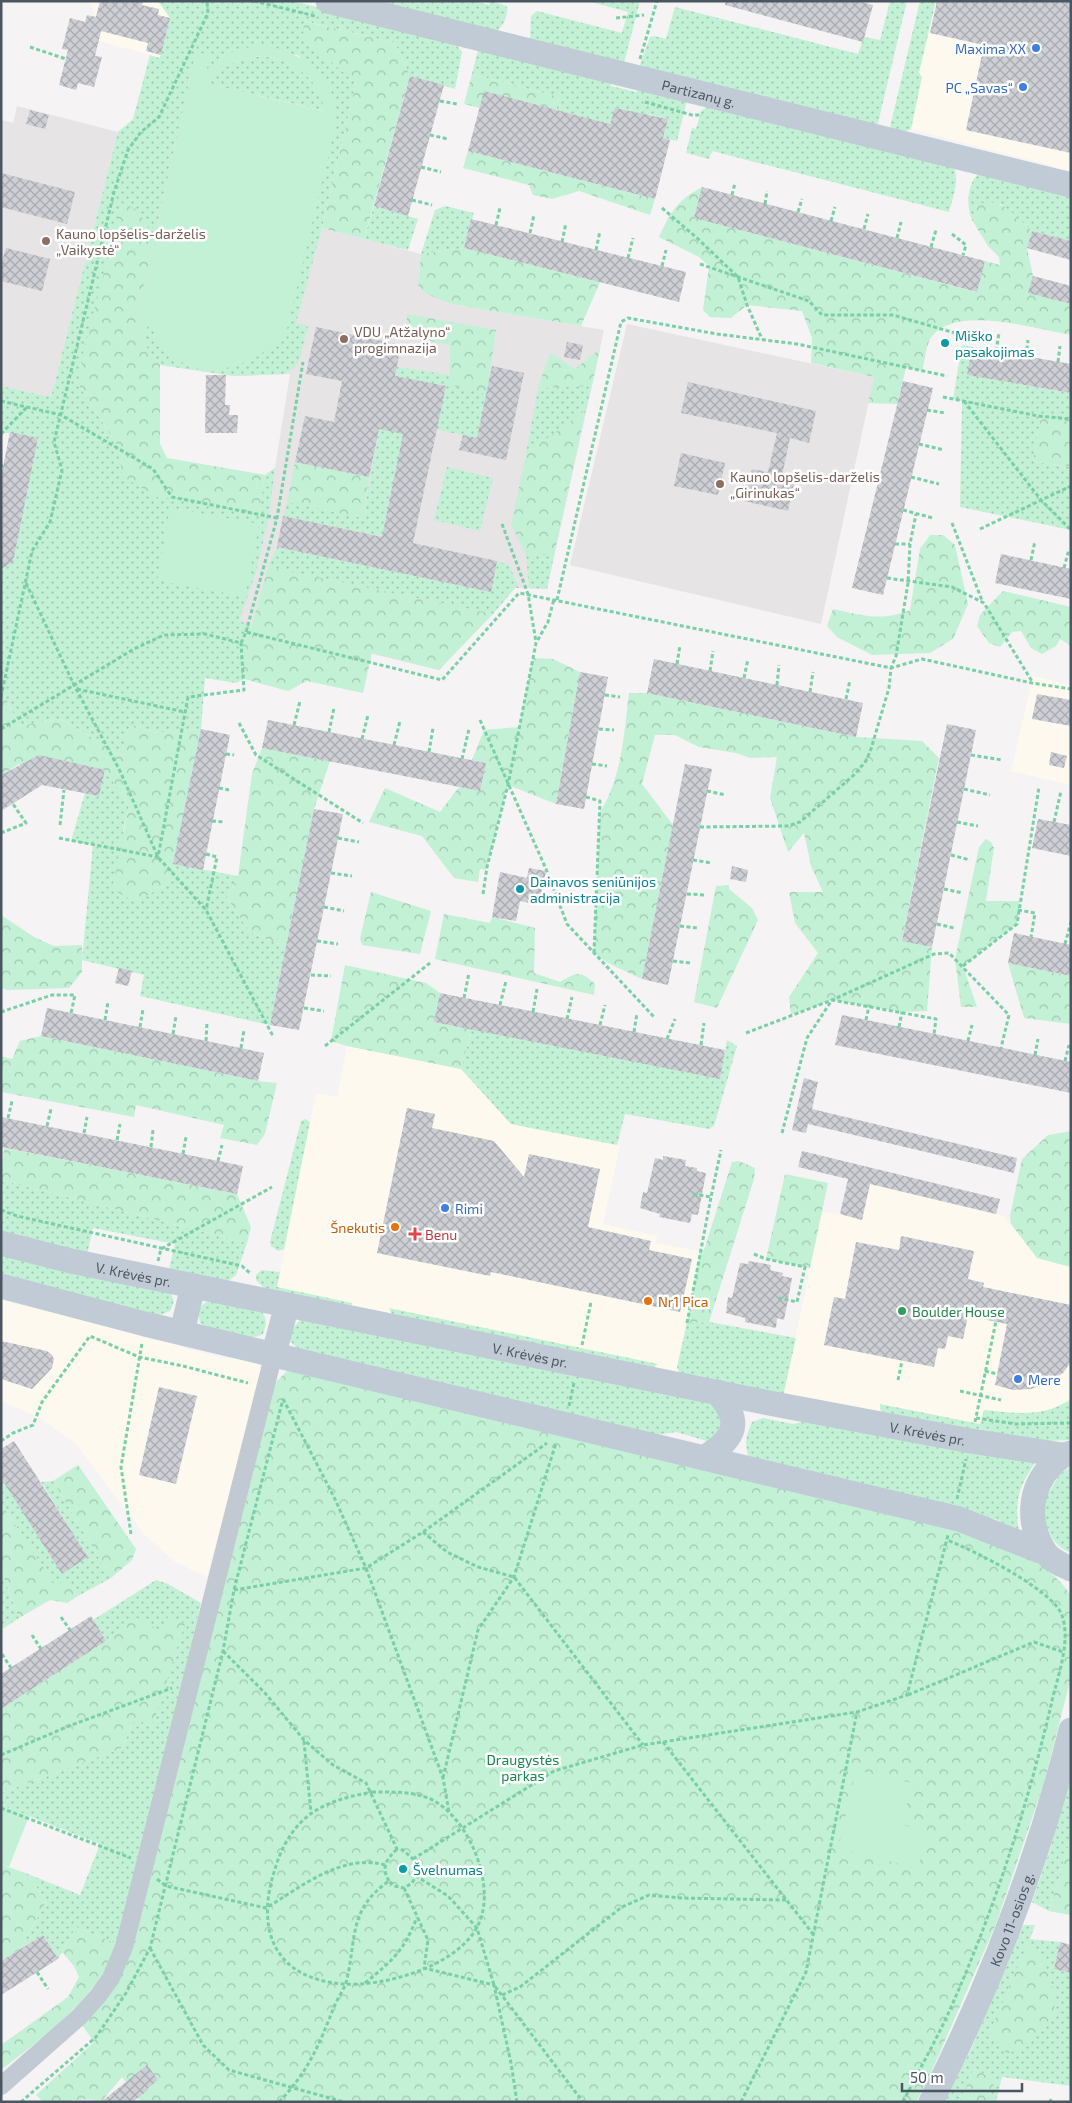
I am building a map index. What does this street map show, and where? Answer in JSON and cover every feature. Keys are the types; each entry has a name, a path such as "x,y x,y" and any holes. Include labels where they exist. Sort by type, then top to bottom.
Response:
{"main road":[{"name":"Partizanų g.","path":"324,9 1071,185"},
{"name":"V. Krėvės pr.","path":"1,1243 71,1262 769,1403 973,1430 1066,1454"},
{"path":"1,1286 53,1301 750,1469 950,1529 995,1531 1045,1552 1057,1562 1071,1569"},
{"path":"182,1332 193,1286"},
{"path":"274,1354 287,1305"},
{"path":"704,1458 730,1439 734,1427 733,1417 728,1405 717,1392"},
{"path":"750,1469 742,1453 744,1430 751,1418 769,1403"},
{"path":"1045,1552 1034,1526 1032,1505 1035,1486 1066,1454"},
{"name":"Kovo 11-osios g.","path":"932,2102 955,2054 1015,1914 1043,1833 1071,1730"}],"street":[{"path":"1,2086 79,2016 98,1996 111,1978 124,1947 274,1354"}],"path":[{"path":"1,697 32,551 50,522 62,470 54,442 114,192 128,150 141,132 159,117 208,12 207,1"},
{"path":"254,1 324,9"},
{"path":"638,65 657,1"},
{"path":"616,18 644,15"},
{"path":"30,48 66,59"},
{"path":"440,101 457,104"},
{"path":"430,135 448,139"},
{"path":"422,168 441,172"},
{"path":"732,195 734,183"},
{"path":"764,204 767,191"},
{"path":"798,212 802,199"},
{"path":"412,200 432,205"},
{"path":"831,221 835,207"},
{"path":"496,225 500,208"},
{"path":"662,208 698,238 738,277 747,305 762,339"},
{"path":"864,229 868,214"},
{"path":"530,233 534,215"},
{"path":"897,238 901,222"},
{"path":"562,242 566,223"},
{"path":"931,247 936,230"},
{"path":"596,250 600,231"},
{"path":"952,234 966,245 963,255"},
{"path":"628,258 633,238"},
{"path":"662,266 666,250"},
{"path":"700,264 809,301 822,314 893,316 955,333"},
{"path":"483,894 486,866 508,785 536,643 548,622 556,600 621,322 628,318 717,334 797,344 947,376"},
{"path":"996,351 999,333"},
{"path":"1026,356 1028,340"},
{"path":"1058,362 1060,346"},
{"path":"158,857 188,697 244,690 241,643 246,632 278,518 303,362"},
{"path":"943,396 1038,416 1071,419"},
{"path":"1,401 61,414 153,469 172,497 214,507 278,518"},
{"path":"964,401 1041,500 1071,530"},
{"path":"1,434 29,406"},
{"path":"927,410 945,413"},
{"path":"919,444 944,450"},
{"path":"911,477 939,484"},
{"path":"980,529 1071,486"},
{"path":"903,510 933,518"},
{"path":"700,827 788,826 800,822 856,774 866,761 889,688 891,668 896,656 908,583 910,544 916,514"},
{"path":"952,523 984,603 1033,684"},
{"path":"502,524 528,594 536,643"},
{"path":"1031,560 1035,541"},
{"path":"895,544 910,544"},
{"path":"1064,568 1069,549"},
{"path":"887,578 908,583 952,587 984,603"},
{"path":"26,582 74,685 120,771 158,857 206,910 273,1036"},
{"path":"246,632 442,680 519,593 891,668 922,660 1033,684 1071,689"},
{"path":"1,729 134,649 164,635 206,634 241,643"},
{"path":"677,664 680,645"},
{"path":"710,671 713,651"},
{"path":"744,678 748,659"},
{"path":"777,685 780,665"},
{"path":"810,692 813,672"},
{"path":"846,699 850,680"},
{"path":"76,689 185,712"},
{"path":"605,695 620,696"},
{"path":"294,725 300,701"},
{"path":"329,732 334,708"},
{"path":"362,739 368,715"},
{"path":"480,720 546,869 567,924 654,1016"},
{"path":"394,745 400,721"},
{"path":"239,723 256,755 363,824"},
{"path":"429,752 434,728"},
{"path":"598,729 614,730"},
{"path":"462,759 469,730"},
{"path":"226,754 234,755"},
{"path":"971,755 1002,760"},
{"path":"592,764 607,766"},
{"path":"963,966 1017,924 1038,786"},
{"path":"219,788 229,790"},
{"path":"964,788 990,795"},
{"path":"60,824 64,790"},
{"path":"707,791 726,795"},
{"path":"1054,822 1061,791"},
{"path":"586,797 600,801 594,953"},
{"path":"1,833 26,823 13,804"},
{"path":"212,821 224,822"},
{"path":"957,822 978,826"},
{"path":"59,838 158,857"},
{"path":"338,838 359,842"},
{"path":"206,854 217,857 206,910"},
{"path":"950,856 970,860"},
{"path":"693,860 712,863"},
{"path":"331,873 352,876"},
{"path":"944,889 963,893"},
{"path":"687,894 705,895"},
{"path":"324,907 344,911"},
{"path":"1018,910 1035,913 1031,937"},
{"path":"1065,944 1071,922"},
{"path":"936,924 954,928"},
{"path":"680,926 698,928"},
{"path":"318,941 338,944"},
{"path":"746,1033 832,1000 934,954 949,953 1010,1015 1001,1048"},
{"path":"673,961 691,963"},
{"path":"325,1046 430,964"},
{"path":"464,998 469,973"},
{"path":"311,975 331,976"},
{"path":"500,1005 506,982"},
{"path":"533,1012 537,989"},
{"path":"1,1012 52,996 75,995 71,1013"},
{"path":"567,1019 572,997"},
{"path":"832,1000 936,1018 934,1034"},
{"path":"782,1133 807,1038 832,1000"},
{"path":"105,1020 108,1002"},
{"path":"600,1026 605,1005"},
{"path":"866,1020 869,1006"},
{"path":"304,1008 324,1011"},
{"path":"140,1027 143,1009"},
{"path":"899,1027 902,1012"},
{"path":"634,1032 637,1013"},
{"path":"172,1034 176,1016"},
{"path":"667,1039 675,1019"},
{"path":"206,1041 208,1022"},
{"path":"701,1046 704,1023"},
{"path":"968,1041 972,1025"},
{"path":"241,1048 244,1030"},
{"path":"1035,1055 1038,1039"},
{"path":"1065,1061 1069,1045"},
{"path":"8,1118 12,1101"},
{"path":"47,1126 50,1109"},
{"path":"84,1133 87,1117"},
{"path":"118,1140 120,1124"},
{"path":"151,1147 153,1130"},
{"path":"183,1154 186,1137"},
{"path":"218,1161 222,1145"},
{"path":"687,1323 722,1150"},
{"path":"161,1249 272,1187"},
{"path":"693,1194 711,1197"},
{"path":"1,1210 161,1249 242,1266 250,1274"},
{"path":"754,1254 766,1259 805,1267 797,1302 779,1298"},
{"path":"907,1695 950,1529 996,1321"},
{"path":"1,1441 14,1432 33,1425 42,1402 90,1336 139,1357 184,1366 248,1383"},
{"path":"132,1534 121,1467 139,1357"},
{"path":"898,1380 902,1361"},
{"path":"986,1372 998,1374"},
{"path":"960,1391 1002,1400"},
{"path":"283,1399 334,1497 366,1568 443,1778 449,1812"},
{"path":"973,1430 1016,1424 1071,1423"},
{"path":"234,1590 366,1568 423,1532 547,1444"},
{"path":"443,1778 478,1630 514,1578 555,1445"},
{"path":"903,2102 948,2014 996,1895 1038,1762 1063,1652 1065,1625 1060,1611 1050,1600 950,1529"},
{"path":"423,1532 447,1552 478,1567 514,1578 643,1745"},
{"path":"61,1617 70,1630"},
{"path":"32,1635 41,1649"},
{"path":"413,1859 554,1771 643,1745 857,1712 907,1695 1034,1642 1063,1652"},
{"path":"223,1651 265,1693 304,1740 333,1765 366,1783 372,1792 397,1849"},
{"path":"2,1654 11,1668"},
{"path":"1,1755 69,1726 172,1688"},
{"path":"741,2102 806,1972 857,1712"},
{"path":"304,1740 311,1813"},
{"path":"662,1742 813,1935"},
{"path":"372,1792 405,1792 429,1798 449,1812 475,1850 484,1882 482,1910 477,1928 456,1951 444,1960 424,1968 395,1978 364,1983 346,1984 306,1976 289,1964 274,1946 268,1929 266,1908 280,1851 295,1829 311,1813 347,1797 372,1792"},
{"path":"1,1808 129,1856 166,1886 266,1908 331,1871 353,1863 373,1862 385,1865"},
{"path":"397,1849 403,1850 413,1859 416,1876 412,1883 404,1888 394,1886 389,1882 385,1874 387,1858 397,1849"},
{"path":"416,1876 448,1896 477,1928 494,1984 512,2064 517,2102"},
{"path":"278,2102 294,2086 310,2064 325,2034 334,2006 346,1984 353,1932 358,1916 367,1900 389,1882"},
{"path":"404,1888 428,1940 424,1968"},
{"path":"502,1995 520,1987 622,1907 650,1895 681,1898 786,1900"},
{"path":"364,1983 397,1956 408,1941 417,1916"},
{"path":"150,1948 203,2045 229,2070 294,2086 344,2102"},
{"path":"424,1968 494,1984 584,2102"},
{"path":"37,1972 48,1989"}],"shaded area":[{"path":"89,1 202,1 179,63 99,41 103,23 96,17"},
{"name":"VDU „Atžalyno“ progimnazija","path":"212,1 322,228 421,254 418,285 451,304 604,330 547,589 515,588 439,670 148,600 166,458 265,475 275,468 290,374 234,376 83,353"},
{"name":"PC „Savas“","path":"920,1 1071,1 1071,171 911,129 902,133 890,127"},
{"name":"Kauno lopšelis-darželis „Vaikystė“","path":"17,106 118,132 51,397 1,386 1,120 13,123"},
{"name":"Kauno lopšelis-darželis „Girinukas“","path":"627,324 874,377 821,624 570,565"},
{"path":"1033,676 1071,685 1071,785 1011,771"},
{"path":"347,1046 461,1069 511,1124 620,1146 603,1224 657,1236 656,1243 700,1251 677,1367 680,1374 276,1293 316,1093 337,1097"},
{"path":"848,1179 1004,1216 1037,1258 1071,1267 1071,1440 1048,1441 783,1396 822,1212 840,1214"},
{"path":"1,1295 149,1335 188,1349 223,1358 254,1358 259,1363 261,1373 207,1577 175,1562 143,1533 77,1445 40,1418 1,1401"}],"green space":[{"path":"158,1 292,1 452,39 462,52 455,89 410,76 395,43 305,21 304,38 356,83 322,228 296,323 308,326 299,361 296,366 285,374 234,376 160,365 143,342 149,320 157,339 334,103 298,55 224,55 207,70 196,52 154,239 138,210 80,387 119,448 123,476 161,499 172,497 259,514 265,475 275,468 269,516 256,572 239,621 252,625 241,643 244,679 236,683 205,678 201,729 157,733 130,724 121,755 61,719 19,726 1,689 1,569 13,561 38,438 1,432 1,386 51,397 118,132 133,119 150,55 159,58 161,55 170,18","holes":["170,508 258,524 245,597"]},
{"path":"379,1 475,1 489,5 490,1 507,6 507,14 504,22 494,34"},
{"path":"588,1 640,1 624,63 530,39 531,16 537,11 622,33 628,12"},
{"path":"890,1 907,1 878,123 870,127 641,70 640,65 650,37 655,36 666,39 675,7 858,54 864,37 880,40"},
{"path":"920,1 936,1 919,73 922,77 911,129 902,133 890,127"},
{"path":"304,21 395,43 410,76 364,239 322,228 356,83 303,38"},
{"path":"262,45 286,51 308,63 317,71 331,92 335,113 335,128 287,329 274,344 241,364 222,369 204,369 186,364 170,354 157,338 149,321 143,342 132,340 196,52 210,55 207,69 226,55 238,50","holes":["264,56 275,58 295,67 312,81 318,90 324,111 208,84 219,71 232,63"]},
{"path":"479,46 610,80 611,86 636,92 640,88 687,100 677,141 663,138 668,119 649,114 644,133 633,112 615,108 610,124 556,110 559,97 472,74"},
{"path":"264,56 285,62 304,73 318,90 325,111 208,84 219,71 233,63 248,58"},
{"path":"472,74 559,97 556,110 480,108 464,104"},
{"path":"708,106 952,164 955,169 956,181 949,212 712,151 709,159 686,153 692,128 696,129 701,111"},
{"path":"468,151 655,199 650,215 579,191 552,199 533,195 529,185 463,168"},
{"path":"979,173 1071,193 1071,241 1032,231 1001,204 977,205 972,220 968,202 969,195 972,183"},
{"path":"702,187 695,218 976,292 985,261 1000,265 999,257 988,246 972,220 977,205 993,202 1007,209 1032,231 1027,248 1033,276 1029,293 1071,304 1071,335 1019,324 979,320 945,326 931,338 922,371 906,368 897,404 868,403 874,377 811,363 812,338 802,311 747,305 731,318 710,317 703,310 709,266 699,257 659,237 667,220 681,202"},
{"path":"122,203 138,210 154,239 132,339 143,342 160,365 160,444 167,458 265,475 259,514 172,497 161,499 122,476 119,448 80,387 83,353"},
{"path":"374,206 418,219 408,250 364,239"},
{"path":"445,206 474,213 464,248 421,254 435,210"},
{"path":"464,248 600,282 581,326 451,304 425,293 418,285 421,254"},
{"path":"407,314 496,330 487,394 450,385 450,345 427,340 414,334 407,322"},
{"path":"962,345 972,347 968,375 1071,393 1071,419 1041,417 1033,461 1069,467 1071,456 1071,530 960,507 962,401 953,399"},
{"path":"600,349 592,386 538,388 550,353 575,369"},
{"path":"397,367 450,375 450,385 487,394 477,438 386,419"},
{"path":"592,386 586,410 526,454 538,388"},
{"path":"586,410 554,555 526,554 511,525 526,454"},
{"path":"1041,416 1071,419 1069,467 1033,461"},
{"path":"379,429 403,434 384,527 389,538 283,516 287,502 363,518"},
{"path":"295,462 369,477 363,518 287,502"},
{"path":"447,467 493,478 480,531 434,520"},
{"path":"170,508 259,524 245,597 157,580"},
{"path":"930,535 943,535 955,545 968,604 953,639 930,653 872,655 837,637 827,626 833,609 881,617 900,614 910,610 920,549"},
{"path":"277,547 491,592 497,561 509,565 519,588 515,588 493,614 268,567"},
{"path":"526,554 554,555 547,589 529,588"},
{"path":"268,567 493,614 439,670 372,653 363,693 307,681 288,691 244,679 241,643 252,625"},
{"path":"1003,591 1071,607 1071,646 1060,639 1056,646 1042,654 1031,648 1021,631 1012,632 1000,647 989,643 977,626 980,615"},
{"path":"533,658 553,659 580,672 556,804 508,785 486,870 480,869 478,882 454,878 422,836 369,822 385,788 440,812 459,787 480,791 486,763 472,760 484,730 519,727"},
{"path":"1,689 19,726 61,719 121,755 130,724 157,733 201,729 170,883 135,902 112,889 129,806 105,770 21,766 19,764 1,775"},
{"path":"629,693 647,693 856,737 922,741 939,758 902,940 932,947 927,1011 902,1012 832,1000 791,1015 789,997 818,953 795,923 789,892 823,892 811,866 804,833 788,852 770,798 777,757 750,758 736,753 699,747 675,735 655,735 642,784 673,825 642,979 608,963 594,953 600,812 618,770"},
{"path":"262,748 330,761 314,809 286,947 250,932 227,898 238,876 252,774"},
{"path":"105,770 129,806 123,832 173,864 238,876 227,898 250,932 286,947 270,1025 140,996 144,975 82,960 93,845 71,841 85,793 99,796"},
{"path":"986,839 991,842 994,848 986,901 1020,901 1017,924 963,966 977,1007 961,1007 955,959 979,847"},
{"path":"729,885 729,889 752,908 758,920 717,1008 694,1002 716,886"},
{"path":"371,892 431,911 420,954 362,945 360,939"},
{"path":"444,914 490,923 492,917 535,928 534,973 560,982 578,974 586,976 595,984 594,995 435,959"},
{"path":"1,915 34,937 54,946 82,945 82,972 69,988 8,990 1,988"},
{"path":"1008,963 1071,976 1071,1024 1024,1018"},
{"path":"345,965 426,983 440,993 434,1022 472,1029 461,1069 347,1046 331,1041"},
{"path":"472,1029 720,1078 727,1040 737,1046 714,1126 709,1129 625,1114 617,1145 511,1124 461,1069"},
{"path":"41,1036 258,1081 277,1083 265,1134 257,1145 220,1138 224,1125 136,1105 134,1117 1,1092 3,1075 1,1074 1,1056 12,1059 20,1041"},
{"path":"305,1119 310,1122 284,1249 278,1251 271,1246 270,1242 301,1121"},
{"path":"1071,1131 1071,1267 1037,1258 1011,1224 1010,1216 1022,1159 1048,1135"},
{"path":"4,1148 237,1194 251,1227 247,1243 1,1180"},
{"path":"739,1161 755,1168 754,1179 709,1322 687,1323 700,1251 704,1250 732,1162"},
{"path":"785,1174 828,1183 810,1268 766,1259"},
{"path":"1,1180 247,1243 236,1275 225,1284 168,1273 175,1244 93,1228 87,1255 1,1232"},
{"path":"1,1252 170,1293 173,1298 173,1304 170,1311 160,1315 1,1277"},
{"path":"262,1270 280,1272 277,1287 352,1303 351,1308 267,1291 256,1280 256,1275"},
{"path":"212,1300 260,1309 266,1321 263,1334 240,1337 214,1330 200,1323 200,1308"},
{"path":"389,1308 658,1364 653,1368 393,1316"},
{"path":"300,1320 717,1400 729,1425 710,1442 676,1432 655,1435 297,1348 290,1341 290,1332"},
{"path":"709,1322 796,1338 783,1396 680,1374 677,1367 687,1323"},
{"name":"Draugystės parkas","path":"288,1370 937,1522 1011,1549 1046,1569 1060,1581 1071,1596 1071,1677 1044,1783 996,1924 930,2075 916,2102 141,2102 122,2077 102,2101 43,2102 36,2095 94,2042 82,2025 127,1961 143,1906 174,1777 275,1383"},
{"path":"1071,1399 1071,1440 1048,1441 884,1416 880,1409 880,1404 980,1424 984,1410 1018,1413 1040,1412 1061,1405"},
{"path":"763,1418 793,1424 808,1421 1037,1460 1019,1493 1017,1510 1019,1531 997,1520 970,1512 749,1458 746,1444 748,1431 752,1422"},
{"path":"78,1465 136,1549 132,1560 111,1578 53,1481"},
{"path":"1071,1467 1071,1553 1058,1545 1053,1539 1047,1527 1042,1504 1060,1474"},
{"path":"1,1478 62,1573 88,1557 41,1482 53,1481 111,1578 78,1596 69,1580 54,1585 1,1503"},
{"path":"1,1503 54,1584 69,1579 78,1596 67,1603 50,1600 19,1618 1,1570"},
{"path":"1,1570 19,1618 1,1630"},
{"path":"156,1580 168,1584 201,1603 119,1945 76,1927 58,1959 43,1935 20,1949 46,1902 28,1874 80,1895 100,1844 1,1805 1,1793 122,1748 135,1718 152,1727 161,1632 129,1621 106,1641 93,1620"},
{"path":"169,1615 185,1624 152,1727 135,1718 122,1748 1,1793 1,1709 106,1641 129,1620 138,1618 161,1632"},
{"path":"1071,1767 1071,1837 1049,1911 1032,1902 1050,1850"},
{"path":"856,1770 912,1783 902,1825 927,1831 918,1868 838,1849"},
{"path":"1,1805 29,1816 9,1867 1,1864"},
{"path":"1071,1837 1071,1911 1070,1915 1049,1911"},
{"path":"3,1865 28,1874 46,1902 20,1949 1,1961 1,1867"},
{"path":"1023,1925 1035,1925 1030,1939 1060,1942 1054,1969 1071,1973 1071,2086 1002,2077 996,2102 986,2102 996,2080 974,2069 959,2102 945,2102 974,2043"},
{"path":"76,1927 119,1945 104,1972 80,2002 55,2026 1,2070 1,2045 68,1997 79,1977 74,1966 62,1952"},
{"path":"1027,1945 1043,1957 1055,1995 1054,2017 1026,2045 1007,2054 990,2031"},
{"path":"974,2069 996,2080 986,2102 959,2102"}],"building":[{"path":"100,1 143,1 142,5 159,9 158,15 170,18 161,55 146,51 148,43 101,31 95,56 102,57 94,87 78,83 76,90 59,85 68,50 62,49 70,18 85,22 87,15 96,17"},
{"path":"725,1 858,1 873,5 863,42 725,5"},
{"name":"PC „Savas“","path":"937,1 1071,1 1071,153 966,130 984,45 930,33"},
{"path":"410,76 444,85 408,216 374,206"},
{"path":"484,91 610,124 615,108 668,119 663,138 670,140 655,199 468,151"},
{"path":"30,110 49,115 45,129 26,124"},
{"path":"1,173 75,192 67,224 1,207"},
{"path":"702,187 985,261 977,292 694,218"},
{"path":"471,219 686,272 679,302 464,248"},
{"path":"1032,231 1071,241 1071,260 1027,248"},
{"path":"6,248 50,259 42,291 1,281 1,265"},
{"path":"1033,276 1071,286 1071,304 1028,293"},
{"path":"316,327 401,345 395,376 446,386 413,543 497,561 491,592 277,547 283,516 382,537 403,434 379,429 369,477 295,462 305,416 334,422 342,381 306,374"},
{"path":"567,342 583,345 580,360 564,357"},
{"path":"972,347 1071,364 1071,393 967,375"},
{"path":"492,366 524,373 506,460 459,450 463,435 477,438"},
{"path":"206,375 226,375 225,405 230,405 229,415 238,415 237,433 205,433"},
{"path":"903,381 933,388 883,595 852,588"},
{"path":"688,382 816,411 809,443 790,438 782,476 795,479 788,511 744,501 752,469 768,472 777,433 681,413"},
{"path":"10,432 38,438 13,562 1,569 1,477"},
{"path":"681,453 725,463 718,495 674,486"},
{"path":"1001,554 1071,569 1071,599 995,583"},
{"path":"654,659 863,703 856,737 647,693"},
{"path":"580,672 608,677 584,809 556,804"},
{"path":"1037,694 1071,700 1071,726 1032,719"},
{"path":"268,720 486,763 480,791 262,748"},
{"path":"947,724 976,730 932,947 902,941"},
{"path":"201,729 230,735 203,870 173,864"},
{"path":"1051,752 1067,756 1064,768 1049,765"},
{"path":"39,755 105,770 99,796 42,785 1,811 1,775"},
{"path":"685,764 712,769 668,985 642,979"},
{"path":"314,809 343,814 299,1030 270,1025"},
{"path":"1038,819 1071,825 1071,856 1032,848"},
{"path":"732,866 748,870 746,882 730,879"},
{"name":"Dainavos seniūnijos administracija","path":"529,868 546,871 539,905 520,901 516,921 492,917 500,872 527,878"},
{"path":"1014,933 1071,945 1071,976 1008,963"},
{"path":"119,968 132,971 128,986 115,983"},
{"path":"440,993 725,1050 720,1079 434,1022"},
{"path":"47,1008 264,1053 258,1081 41,1036"},
{"path":"842,1015 1071,1062 1071,1093 835,1045"},
{"path":"804,1078 818,1082 812,1109 1017,1158 1014,1173 808,1124 806,1133 792,1130"},
{"path":"407,1108 435,1114 432,1128 494,1141 524,1177 529,1154 600,1169 588,1227 651,1241 649,1250 692,1259 680,1312 491,1272 490,1276 377,1253"},
{"path":"1,1117 243,1166 237,1194 1,1147"},
{"path":"802,1151 1000,1199 996,1214 870,1184 862,1220 840,1214 848,1179 798,1167"},
{"path":"663,1156 686,1160 685,1166 697,1168 697,1171 706,1173 698,1215 692,1214 690,1223 659,1217 660,1214 640,1208 643,1192 647,1193 655,1158 663,1160"},
{"path":"901,1236 974,1251 968,1279 984,1283 983,1287 1071,1305 1071,1362 1063,1373 1048,1383 1031,1389 1013,1390 995,1385 1007,1324 968,1316 963,1339 948,1336 945,1349 938,1348 934,1367 824,1345 834,1297 845,1299 856,1242 899,1250"},
{"path":"749,1261 771,1265 770,1270 783,1273 782,1276 792,1278 784,1320 777,1318 776,1328 745,1322 745,1318 726,1313 728,1297 732,1298 740,1263 748,1264"},
{"path":"1,1341 47,1351 54,1359 52,1368 32,1389 1,1379"},
{"path":"159,1387 197,1396 176,1484 139,1475"},
{"path":"14,1441 88,1557 62,1574 1,1478 1,1449"},
{"path":"91,1616 106,1641 1,1709 1,1674"},
{"path":"43,1935 58,1959 1,1995 1,1961"},
{"path":"1060,1942 1071,1945 1071,1973 1054,1969"},
{"path":"147,2065 158,2080 148,2090 133,2102 101,2102"}],"place":[{"name":"Maxima XX","path":"1036,48"},
{"name":"PC „Savas“","path":"1023,87"},
{"name":"Kauno lopšelis-darželis „Vaikystė“","path":"46,241"},
{"name":"VDU „Atžalyno“ progimnazija","path":"344,339"},
{"name":"Miško pasakojimas","path":"945,343"},
{"name":"Kauno lopšelis-darželis „Girinukas“","path":"720,484"},
{"name":"Dainavos seniūnijos administracija","path":"520,889"},
{"name":"Rimi","path":"445,1208"},
{"name":"Šnekutis","path":"395,1227"},
{"name":"Benu","path":"415,1234"},
{"name":"Nr1 Pica","path":"648,1301"},
{"name":"Boulder House","path":"902,1311"},
{"name":"Mere","path":"1018,1379"},
{"name":"Švelnumas","path":"403,1869"}]}
